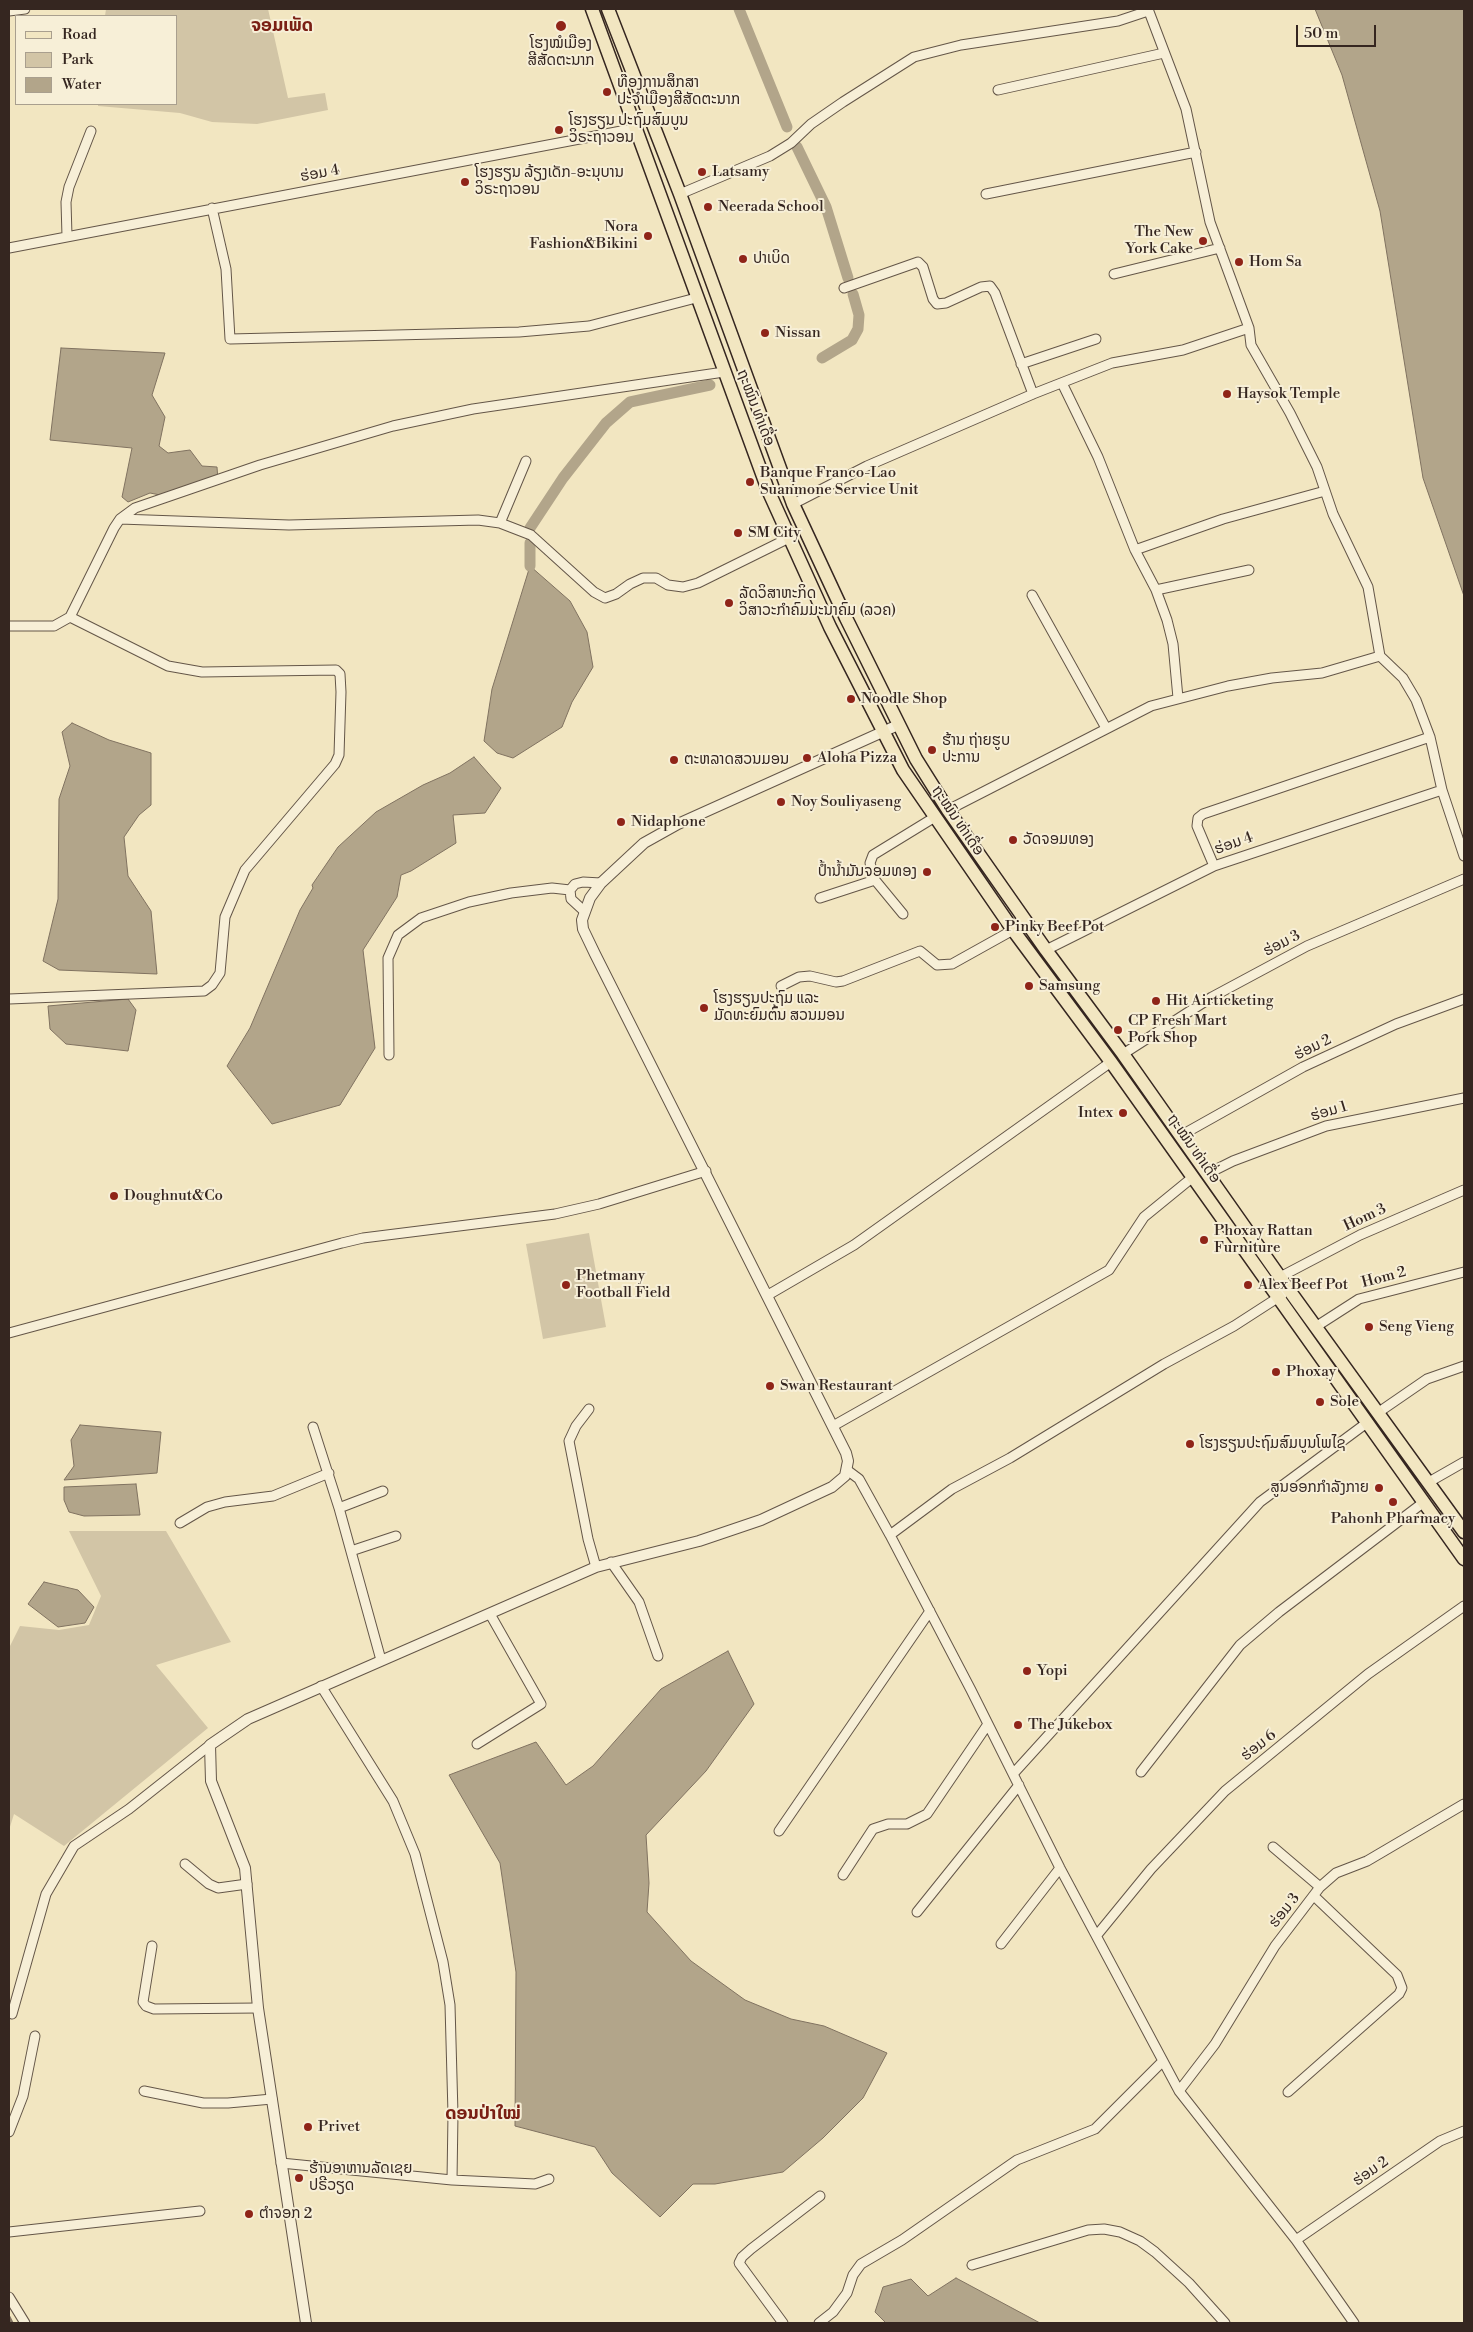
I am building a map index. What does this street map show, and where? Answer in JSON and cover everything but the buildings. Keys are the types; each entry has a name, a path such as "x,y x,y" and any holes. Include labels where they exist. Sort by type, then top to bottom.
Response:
{"main road":[{"name":"ຖະໝົນ ທ່າເດື່ອ","path":"592,9 637,128 696,298 768,490 789,538 903,770 1013,930 1193,1177 1284,1293 1368,1422 1464,1559"},
{"name":"ຖະໝົນ ທ່າເດື່ອ","path":"608,9 680,194 793,504 846,618 916,759 948,810 1046,950 1123,1054 1280,1277 1284,1293 1317,1326 1464,1532"},
{"path":"637,128 651,123"}],"street":[{"path":"9,10 25,9"},
{"path":"680,194 770,156 791,143 811,124 843,102 914,58 961,45 1118,21 1148,10 1186,109 1210,222 1249,328 1251,344 1290,413 1317,467 1336,522 1368,587 1380,656 1403,678 1416,700 1430,737 1442,790 1464,856"},
{"path":"998,90 1164,53"},
{"name":"ຮ່ອມ 4","path":"9,248 637,128"},
{"path":"67,236 66,202 69,187 91,131"},
{"path":"986,194 1196,152"},
{"path":"212,208 226,270 230,339 519,332 589,326 696,298"},
{"path":"1114,274 1220,248"},
{"path":"844,288 918,262 923,267 933,299 937,304 946,303 981,287 990,286 995,293 1032,394"},
{"path":"793,504 867,466 1032,394 1112,363 1183,350 1249,328"},
{"path":"1021,364 1096,339"},
{"path":"9,626 54,626 70,617 120,519 135,508 260,466 393,426 473,409 724,372"},
{"path":"1062,383 1098,457 1135,550 1156,590 1167,620 1172,644 1178,698"},
{"path":"500,523 526,461"},
{"path":"1135,550 1223,519 1325,491"},
{"path":"120,519 289,525 478,520 500,523 531,535 594,592 605,598 616,594 643,578 656,578 668,585 683,587 698,583 789,538"},
{"path":"1156,590 1249,570"},
{"path":"1032,595 1106,728"},
{"path":"9,999 204,991 220,973 225,917 245,870 335,764 339,755 341,692 339,671 202,672 168,666 70,617"},
{"path":"948,810 1151,706 1178,698 1272,678 1322,673 1380,656"},
{"path":"12,2014 46,1894 74,1846 129,1809 210,1745 248,1719 596,1567 699,1542 761,1520 832,1487 847,1470 848,1461 846,1453 833,1426 583,929 584,910 601,883 644,843 678,824 898,725"},
{"path":"1214,866 1198,826 1198,818 1203,814 1430,737"},
{"name":"ຮ່ອມ 4","path":"1046,950 1214,866 1442,790"},
{"path":"903,914 874,880 870,863 872,856 935,817"},
{"name":"ຮ່ອມ 3","path":"1123,1054 1212,997 1307,946 1464,879"},
{"path":"820,898 874,880"},
{"path":"584,910 572,900 570,890 574,884 584,882 601,883"},
{"path":"388,1055 388,958 398,935 422,918 469,902 511,893 552,888 570,890"},
{"path":"782,986 799,977 810,976 826,980 843,981 920,951 937,965 952,964 1013,930"},
{"name":"ຮ່ອມ 2","path":"1180,1136 1303,1067 1396,1024 1464,999"},
{"path":"768,1295 854,1245 1111,1062"},
{"name":"ຮ່ອມ 1","path":"1207,1174 1233,1161 1326,1126 1464,1098"},
{"path":"9,1333 349,1241 555,1214 599,1204 706,1171"},
{"path":"833,1426 1109,1270 1144,1217 1193,1177"},
{"name":"Hom 3","path":"1280,1277 1360,1235 1464,1190"},
{"name":"Hom 2","path":"1317,1326 1359,1299 1464,1272"},
{"path":"890,1535 952,1489 1010,1458 1164,1364 1234,1326 1284,1293"},
{"path":"1379,1412 1427,1379 1464,1366"},
{"path":"589,1410 576,1426 569,1441 588,1539 596,1567"},
{"path":"1013,1774 1260,1502 1368,1422"},
{"path":"313,1427 329,1473 381,1660"},
{"path":"1429,1482 1464,1462"},
{"path":"847,1470 859,1479 890,1535 1060,1868 1179,2090 1296,2240 1354,2323"},
{"path":"180,1523 207,1507 226,1502 273,1496 329,1473"},
{"path":"339,1508 383,1491"},
{"path":"1141,1772 1240,1645 1280,1612 1424,1502"},
{"path":"351,1551 396,1536"},
{"path":"611,1562 639,1602 658,1656"},
{"name":"ຮ່ອມ 6","path":"1096,1934 1152,1869 1225,1791 1368,1674 1464,1606"},
{"path":"779,1831 930,1611"},
{"path":"477,1744 542,1704 490,1614"},
{"path":"322,1686 393,1801 415,1854 443,1962 450,2005 453,2114 452,2180"},
{"path":"843,1875 872,1829 879,1825 907,1824 928,1814 988,1724"},
{"path":"210,1745 211,1781 245,1868 258,2008 305,2323"},
{"path":"917,1912 1019,1785"},
{"name":"ຮ່ອມ 3","path":"1179,2090 1215,2044 1275,1946 1320,1887 1336,1873 1367,1861 1464,1804"},
{"path":"1273,1848 1320,1887"},
{"path":"185,1864 209,1884 218,1888 247,1884"},
{"path":"1001,1944 1060,1868"},
{"path":"1288,2092 1399,1994 1402,1988 1397,1976 1314,1896"},
{"path":"152,1946 143,2002 146,2006 154,2009 258,2008"},
{"path":"9,2132 23,2096 35,2036"},
{"path":"819,2323 833,2312 842,2300 853,2275 861,2264 902,2240 1017,2160 1095,2129 1163,2061"},
{"path":"144,2091 202,2102 228,2103 272,2099"},
{"name":"ຮ່ອມ 2","path":"1296,2240 1440,2141 1463,2135"},
{"path":"281,2163 452,2180 535,2184 549,2179"},
{"path":"783,2323 739,2263 742,2257 751,2249 820,2196"},
{"path":"9,2232 200,2211"},
{"path":"972,2265 1088,2230 1120,2232 1140,2241 1155,2252 1189,2283 1226,2323"},
{"path":"9,2297 26,2323"}],"green space":[{"path":"106,9 268,9 288,98 325,93 328,110 257,124 212,122 180,113 98,106 178,105 178,15 105,15"},
{"name":"Phetmany Football Field","path":"589,1233 606,1327 543,1339 526,1244"},
{"path":"69,1531 166,1531 231,1642 156,1665 208,1728 64,1846 14,1814 9,1830 9,1648 20,1626 59,1630 89,1625 101,1596"}],"water":[{"path":"1315,9 1464,9 1464,596 1423,478 1380,211 1342,75"},
{"path":"61,348 165,353 152,395 165,417 159,446 168,453 190,450 202,466 217,467 218,481 165,496 150,493 128,502 122,497 132,448 50,440"},
{"path":"530,566 570,601 587,632 593,667 572,702 562,727 513,758 497,753 484,741 492,689"},
{"path":"72,723 109,740 151,753 151,805 139,815 124,837 128,876 151,911 157,974 59,970 43,961 58,899 59,799 70,766 62,732"},
{"path":"474,757 501,788 485,813 453,815 456,843 411,871 401,875 397,897 363,950 375,1048 340,1105 272,1124 227,1066 250,1028 300,910 313,888 312,885 338,847 376,812 423,785 450,773"},
{"path":"128,999 136,1010 128,1051 66,1044 50,1029 48,1006"},
{"path":"80,1425 161,1432 157,1473 64,1480 74,1466 71,1440"},
{"path":"136,1484 140,1515 84,1516 69,1512 64,1500 64,1487"},
{"path":"44,1582 78,1590 94,1607 85,1623 58,1627 28,1604"},
{"path":"728,1651 754,1704 706,1771 646,1835 649,1883 647,1912 691,1961 745,2000 791,2019 824,2026 887,2053 863,2098 823,2138 783,2172 715,2184 693,2184 660,2217 612,2173 595,2147 515,2126 516,1972 500,1863 449,1775 536,1742 566,1785 593,1766 661,1689"},
{"path":"956,2278 1040,2323 886,2323 875,2312 883,2287 911,2279 928,2296"}],"waterway":[{"path":"739,9 787,127"},
{"path":"797,147 826,207 848,278"},
{"path":"822,358 852,340 858,329 859,315 853,294"},
{"path":"530,528 563,478 606,423 630,402 710,385"},
{"path":"530,543 530,566"},
{"path":"9,2317 12,2323"}],"place":[{"name":"ໂຮງໝໍເມືອງ ສີສັດຕະນາກ","path":"561,26"},
{"name":"ທ໊ອງການສຶກສາ ປະຈໍາເມືອງສີສັດຕະນາກ","path":"607,92"},
{"name":"ໂຮງຮຽນ ປະຖົມສົມບູນ ວິຣະຖາວອນ","path":"559,130"},
{"name":"Latsamy","path":"702,172"},
{"name":"ໂຮງຮຽນ ລ້ຽງເດັກ-ອະນຸບານ ວິຣະຖາວອນ","path":"465,182"},
{"name":"Neerada School","path":"708,207"},
{"name":"Nora Fashion&Bikini","path":"648,236"},
{"name":"The New York Cake","path":"1203,241"},
{"name":"ປາເບິດ","path":"743,259"},
{"name":"Hom Sa","path":"1239,262"},
{"name":"Nissan","path":"765,333"},
{"name":"Haysok Temple","path":"1227,394"},
{"name":"Banque Franco-Lao Suanmone Service Unit","path":"750,482"},
{"name":"SM City","path":"738,533"},
{"name":"ລັດວິສາຫະກິດ ວິສາວະກຳຄົມມະນາຄົມ (ລວຄ)","path":"729,603"},
{"name":"Noodle Shop","path":"851,699"},
{"name":"ຮ້ານ ຖ່າຍຮູບ ປະການ","path":"932,750"},
{"name":"Aloha Pizza","path":"807,758"},
{"name":"ຕະຫລາດສວນມອນ","path":"674,760"},
{"name":"Noy Souliyaseng","path":"781,802"},
{"name":"Nidaphone","path":"621,822"},
{"name":"ວັດຈອມທອງ","path":"1013,840"},
{"name":"ປ້ຳນ້ຳມັນຈອມທອງ","path":"927,872"},
{"name":"Pinky Beef Pot","path":"995,927"},
{"name":"Samsung","path":"1029,986"},
{"name":"Hit Airticketing","path":"1156,1001"},
{"name":"ໂຮງຮຽນປະຖົມ ແລະ ມັດທະຍົມຕົ້ນ ສວນມອນ","path":"704,1008"},
{"name":"CP Fresh Mart Pork Shop","path":"1118,1030"},
{"name":"Intex","path":"1123,1113"},
{"name":"Doughnut&Co","path":"114,1196"},
{"name":"Phoxay Rattan Furniture","path":"1204,1240"},
{"name":"Phetmany Football Field","path":"566,1285"},
{"name":"Alex Beef Pot","path":"1248,1285"},
{"name":"Seng Vieng","path":"1369,1327"},
{"name":"Phoxay","path":"1276,1372"},
{"name":"Swan Restaurant","path":"770,1386"},
{"name":"Sole","path":"1320,1402"},
{"name":"ໂຮງຮຽນປະຖົມສົມບູນໂພໄຊ","path":"1190,1444"},
{"name":"ສູນອອກກຳລັງກາຍ","path":"1379,1488"},
{"name":"Pahonh Pharmacy","path":"1393,1502"},
{"name":"Yopi","path":"1027,1671"},
{"name":"The Jukebox","path":"1018,1725"},
{"name":"Privet","path":"308,2127"},
{"name":"ຮ້ານອາຫານລັດເຊຍ ປຣີວຽດ","path":"299,2178"},
{"name":"ຕຳຈອກ 2","path":"249,2214"}],"district":[{"name":"ຈອມເພັດ","path":"282,27"},
{"name":"ດອນປ່າໃໝ່","path":"483,2115"}]}
